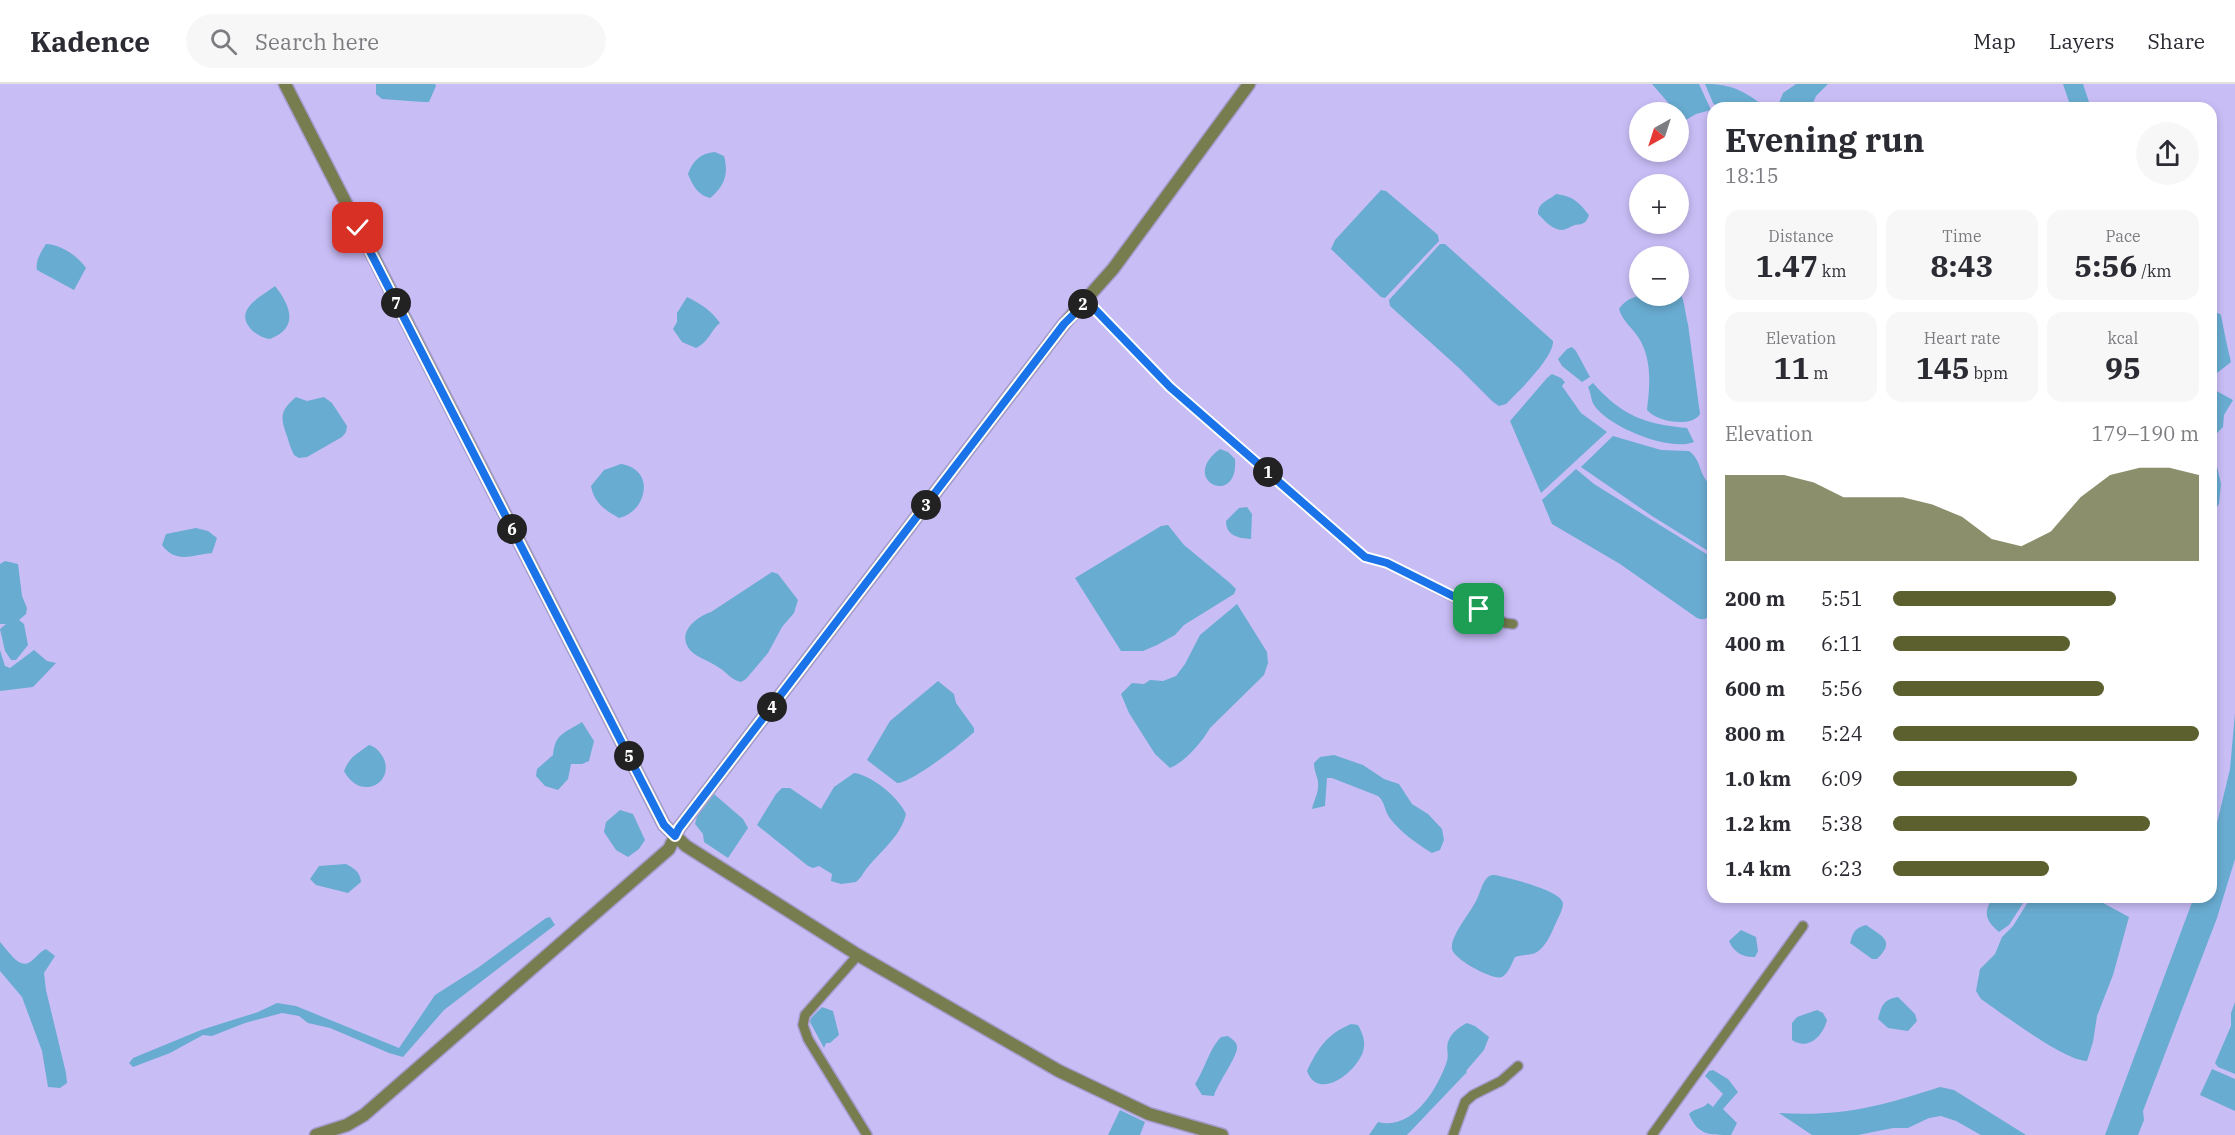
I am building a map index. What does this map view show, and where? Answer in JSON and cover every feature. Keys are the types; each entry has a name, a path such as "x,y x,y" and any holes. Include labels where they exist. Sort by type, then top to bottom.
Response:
{"street":[{"path":"285,84 664,825 686,846 858,955 1059,1071 1149,1114 1222,1135"},
{"path":"316,1135 347,1125 364,1115 669,849 679,828 1064,324 1087,301 1113,269 1249,84"},
{"path":"1087,301 1170,387 1365,557 1387,563 1505,623 1513,624"},
{"path":"1652,1135 1803,926"},
{"path":"858,955 806,1015 803,1025 808,1039 867,1135"},
{"path":"1453,1135 1465,1102 1473,1095 1501,1081 1518,1066"}],"water":[{"path":"376,84 435,84 436,86 429,102 423,102 382,99 376,94"},
{"path":"1652,84 1699,84 1707,102 1707,111 1689,118 1689,102 1668,102"},
{"path":"1705,84 1723,85 1738,90 1758,102 1713,102"},
{"path":"1796,84 1828,84 1816,96 1814,102 1779,102 1783,93"},
{"path":"2063,84 2083,84 2089,102 2069,102"},
{"path":"715,152 724,156 726,169 722,185 710,198 702,195 696,189 688,174 698,158"},
{"path":"1381,190 1386,191 1438,235 1439,241 1385,298 1381,297 1331,249 1335,240"},
{"path":"1556,194 1571,198 1589,215 1583,224 1562,230 1546,222 1538,214 1542,204"},
{"path":"46,244 57,246 68,252 86,268 74,290 37,270 40,253"},
{"path":"1440,244 1445,244 1553,341 1552,348 1542,365 1506,404 1499,406 1493,402 1390,306 1389,300"},
{"path":"275,286 285,301 289,323 285,329 270,339 252,330 245,315 247,309 257,299"},
{"path":"687,297 713,314 720,323 696,348 682,342 673,329 677,322 677,313"},
{"path":"1629,300 1629,306 1685,306 1700,414 1696,418 1690,421 1674,422 1658,418 1647,410 1649,383 1647,357 1640,340 1619,309"},
{"path":"2217,313 2221,315 2231,362 2217,373"},
{"path":"1572,347 1590,377 1582,382 1562,366 1558,359"},
{"path":"1552,374 1565,382 1562,386 1581,413 1607,432 1541,493 1510,421"},
{"path":"1593,383 1624,411 1646,421 1687,428 1694,442 1670,444 1640,436 1625,429 1601,413 1594,405 1588,387"},
{"path":"2217,391 2233,400 2224,415 2223,427 2217,433"},
{"path":"296,397 307,401 324,397 332,403 347,426 342,437 307,457 299,458 294,455 283,419 284,410"},
{"path":"1613,436 1661,450 1689,451 1696,459 1707,481 1707,550 1652,516 1581,467"},
{"path":"1220,449 1228,452 1235,459 1234,474 1228,483 1221,486 1207,479 1205,471 1208,460"},
{"path":"621,464 640,474 644,491 636,508 619,518 601,505 592,492 591,486 604,470"},
{"path":"2217,466 2221,484 2217,507"},
{"path":"1576,469 1594,484 1707,554 1707,618 1697,618 1620,564 1552,524 1542,500"},
{"path":"1247,507 1252,514 1251,539 1230,533 1226,521 1239,508"},
{"path":"1168,525 1184,545 1236,589 1234,594 1157,645 1143,651 1121,651 1075,578 1161,526"},
{"path":"196,528 208,531 217,538 212,553 184,557 173,555 162,545 166,534"},
{"path":"5,561 18,564 22,596 27,608 26,614 19,620 24,624 28,645 16,660 11,660 5,651 0,629 6,624 0,624 0,564"},
{"path":"772,572 778,574 798,600 794,613 782,627 768,653 741,682 696,655 686,644 685,638 690,626 699,618"},
{"path":"1237,604 1267,652 1268,663 1264,675 1210,728 1193,751 1170,768 1155,754 1129,713 1121,694 1132,683 1144,684 1150,680 1163,681 1176,676 1200,635"},
{"path":"0,650 5,666 10,668 34,650 47,661 56,663 33,687 0,691"},
{"path":"938,681 954,694 956,703 974,728 974,732 924,770 904,782 897,783 867,760 890,721"},
{"path":"2235,713 2235,859 2217,918 2143,1111 2144,1120 2138,1135 2105,1135 2192,903 2217,903 2217,823 2230,769"},
{"path":"582,722 594,741 589,761 582,764 571,764 568,779 558,790 545,786 536,776 537,769 553,755 559,738"},
{"path":"369,745 383,757 386,766 385,775 374,785 359,786 344,771 351,759"},
{"path":"1334,755 1363,765 1384,779 1399,784 1412,804 1428,814 1442,829 1444,840 1440,850 1432,853 1403,832 1389,817 1378,796 1332,778 1327,778 1325,806 1312,809 1318,787 1314,763 1320,757"},
{"path":"854,773 869,778 884,788 906,814 893,840 861,877 856,882 841,884 831,881 832,874 819,866 813,868 808,866 757,825 782,788 790,788 821,809 834,787"},
{"path":"714,794 743,819 748,828 728,858 704,842 703,834 695,824 697,816"},
{"path":"620,810 633,814 645,840 639,849 628,857 616,850 604,832 606,822"},
{"path":"346,864 356,871 361,882 348,893 316,885 310,879 319,866"},
{"path":"1495,875 1544,889 1560,898 1563,903 1559,917 1543,947 1535,953 1515,957 1510,968 1502,977 1483,973 1459,958 1452,949 1454,938 1484,883 1489,876"},
{"path":"1990,903 2023,903 2009,925 1999,932 1988,920"},
{"path":"2027,903 2103,903 2129,917 2113,975 2097,1016 2087,1061 2063,1053 2033,1035 1981,999 1976,991 1980,969 1995,954 2002,937 2013,926"},
{"path":"550,917 555,925 444,1010 403,1057 330,1028 308,1023 299,1016 282,1013 245,1023 212,1036 203,1035 170,1053 133,1067 129,1063 133,1058 201,1030 258,1012 277,1003 296,1006 399,1048 435,995"},
{"path":"1866,925 1885,939 1886,948 1877,959 1872,959 1850,943 1855,931"},
{"path":"1741,930 1756,937 1758,951 1755,957 1739,954 1731,945 1729,941"},
{"path":"0,942 14,958 22,963 30,962 46,949 55,956 44,973 66,1073 67,1083 60,1088 48,1087 42,1051 22,997 0,971"},
{"path":"1898,997 1915,1014 1917,1021 1908,1031 1888,1028 1878,1019 1884,1004"},
{"path":"2235,1002 2235,1074 2218,1067 2215,1063 2231,1026 2231,1013"},
{"path":"822,1007 833,1011 839,1035 830,1043 826,1043 824,1048 810,1022"},
{"path":"1817,1010 1823,1013 1827,1020 1818,1036 1804,1044 1792,1040 1792,1023 1797,1017"},
{"path":"1467,1023 1489,1037 1484,1050 1467,1072 1407,1135 1369,1135 1378,1122 1391,1123 1402,1120 1422,1105 1443,1072 1448,1059 1449,1039"},
{"path":"1351,1024 1358,1025 1364,1042 1356,1064 1348,1073 1330,1083 1321,1084 1313,1080 1307,1071 1319,1049 1329,1037"},
{"path":"1228,1036 1237,1045 1234,1057 1214,1096 1202,1095 1195,1084 1217,1042 1221,1037"},
{"path":"2212,1069 2235,1079 2235,1111 2200,1095"},
{"path":"1713,1070 1728,1079 1738,1092 1723,1109 1737,1123 1731,1135 1716,1135 1700,1130 1689,1114 1708,1103 1713,1107 1723,1094 1705,1076"},
{"path":"1940,1087 1954,1090 2026,1135 1981,1135 1956,1121 1941,1116 1929,1118 1908,1128 1893,1128 1858,1135 1812,1135 1779,1113 1822,1113 1861,1109"},
{"path":"1120,1110 1145,1122 1140,1135 1108,1135"}],"route":[{"path":"358,228 664,825 675,836 1064,324 1087,301 1170,387 1365,557 1387,563 1479,609"}]}
